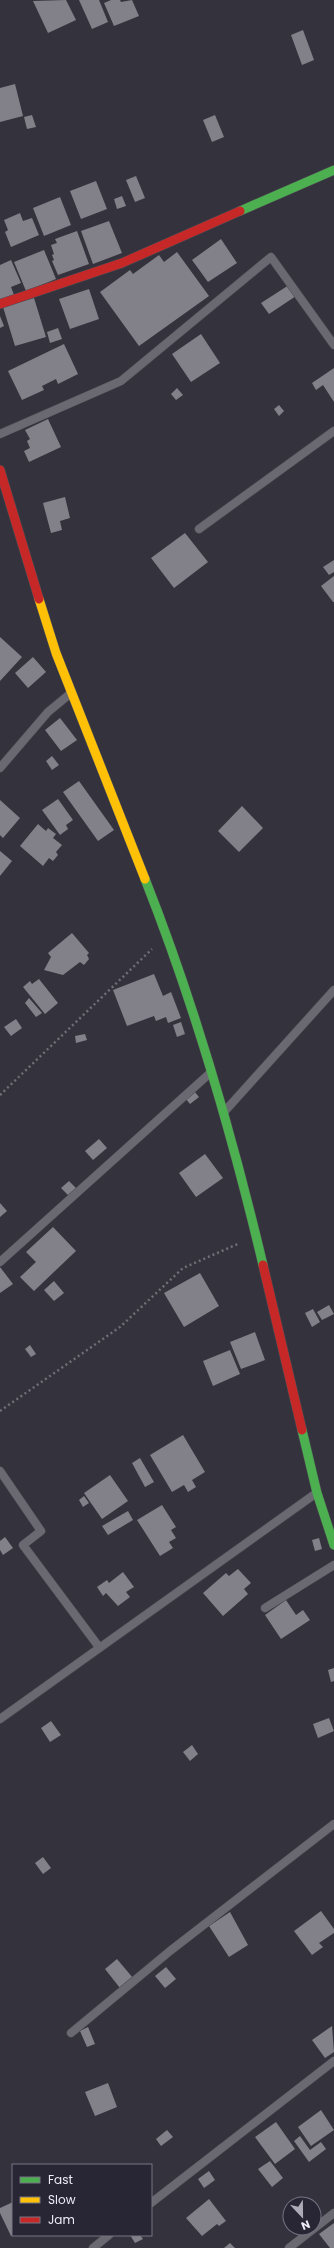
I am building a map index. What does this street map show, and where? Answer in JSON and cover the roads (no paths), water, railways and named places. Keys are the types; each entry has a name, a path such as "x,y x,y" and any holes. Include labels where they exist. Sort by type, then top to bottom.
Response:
{"street":[{"path":"0,304 122,263 334,170"},
{"path":"0,470 56,653 167,935 209,1074 223,1113 256,1236 317,1493 334,1545"}],"lane":[{"path":"0,434 121,381 270,257 334,345"},
{"path":"198,529 334,431"},
{"path":"0,768 48,712 71,692"},
{"path":"223,1113 334,990"},
{"path":"0,1262 209,1074"},
{"path":"0,1470 41,1531 23,1545 99,1647"},
{"path":"0,1719 317,1493"},
{"path":"266,1608 334,1565"},
{"path":"71,2033 170,1951 334,1824"},
{"path":"152,2202 334,2061"},
{"path":"289,2248 334,2214"},
{"path":"93,2248 108,2236"}]}
